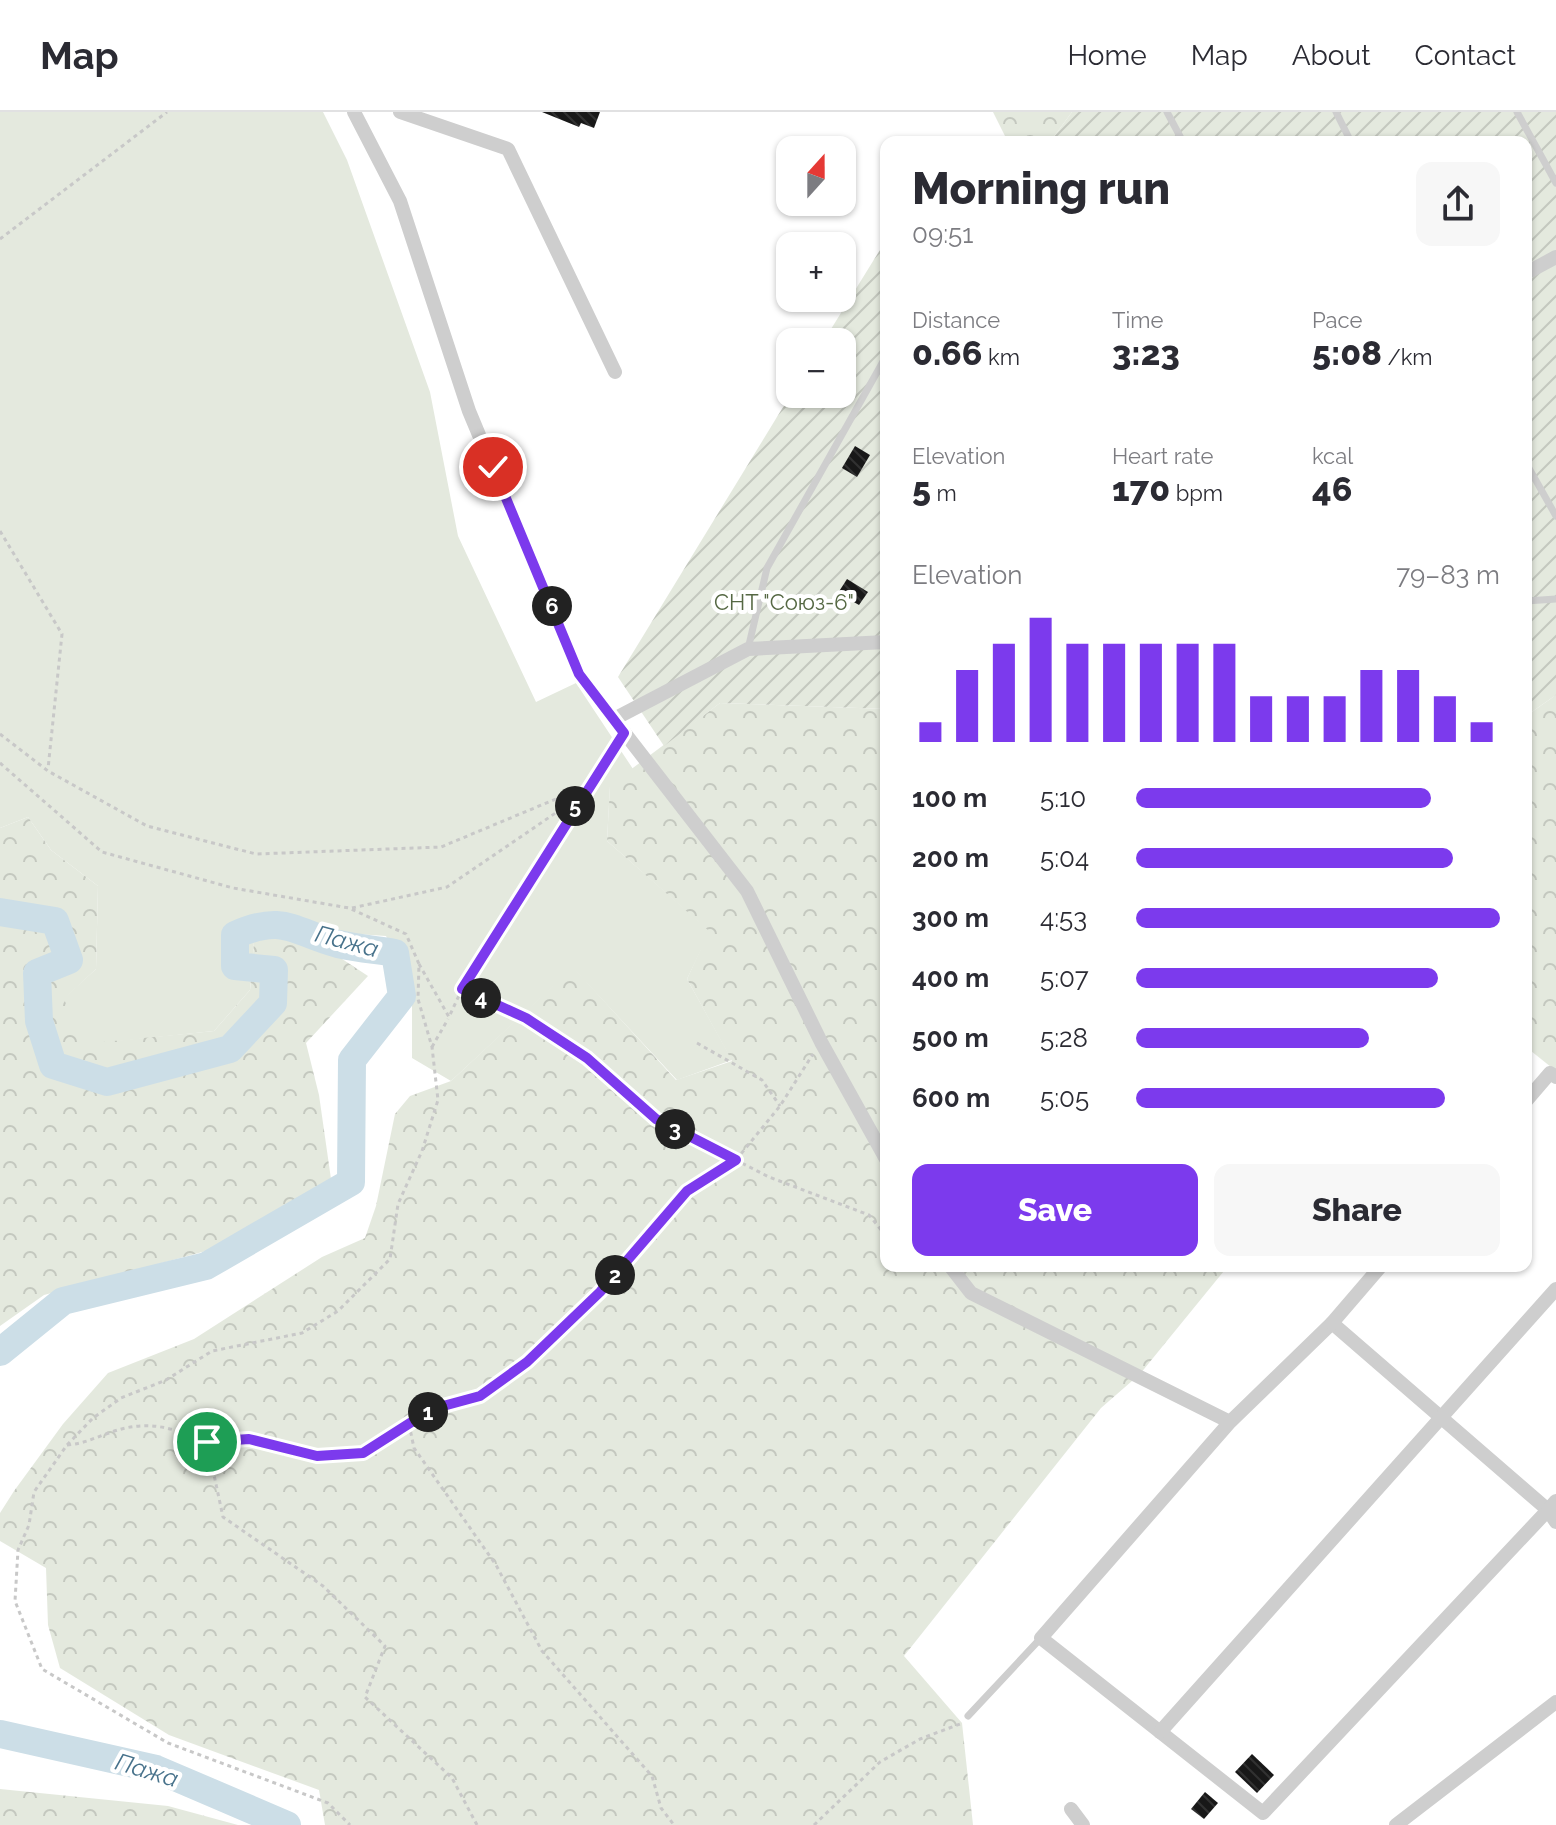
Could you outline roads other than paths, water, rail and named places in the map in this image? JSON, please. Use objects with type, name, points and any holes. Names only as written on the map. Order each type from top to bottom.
[{"type":"street","points":[[354,112],[400,201],[469,411],[579,674],[747,891],[821,1042],[880,1148]]},
{"type":"street","points":[[400,112],[508,149],[615,372]]},
{"type":"street","points":[[1532,270],[1556,257]]},
{"type":"street","points":[[614,719],[748,649],[880,642]]},
{"type":"street","points":[[1532,1094],[1550,1073],[1556,1077]]},
{"type":"street","points":[[955,1272],[971,1293],[1230,1422]]},
{"type":"street","points":[[1274,1825],[1263,1813],[1041,1638],[1230,1422],[1332,1323],[1376,1272]]},
{"type":"street","points":[[1160,1732],[1556,1289]]},
{"type":"street","points":[[1263,1813],[1553,1511],[1332,1323]]},
{"type":"street","points":[[1396,1825],[1556,1702]]},
{"type":"street","points":[[1071,1809],[1083,1825]]},
{"type":"lane","points":[[1167,112],[1180,136]]},
{"type":"lane","points":[[1336,112],[1348,136]]},
{"type":"lane","points":[[1517,112],[1530,136]]},
{"type":"lane","points":[[1532,139],[1556,183]]},
{"type":"lane","points":[[748,649],[767,568],[880,367]]},
{"type":"lane","points":[[1532,474],[1556,516]]},
{"type":"lane","points":[[1532,601],[1556,599]]},
{"type":"lane","points":[[965,1720],[1041,1638]]},
{"type":"waterway","name":"Пажа","points":[[0,912],[55,921],[69,960],[37,973],[39,1021],[53,1065],[107,1082],[230,1049],[273,1003],[274,970],[235,966],[235,935],[252,929],[278,925],[338,944],[395,953],[402,996],[352,1060],[351,1182],[206,1266],[63,1301],[0,1352]]},
{"type":"waterway","name":"Пажа","points":[[0,1734],[156,1769],[287,1825]]},
{"type":"park label","name":"СНТ \"Союз-6\"","points":[[784,602]]}]
